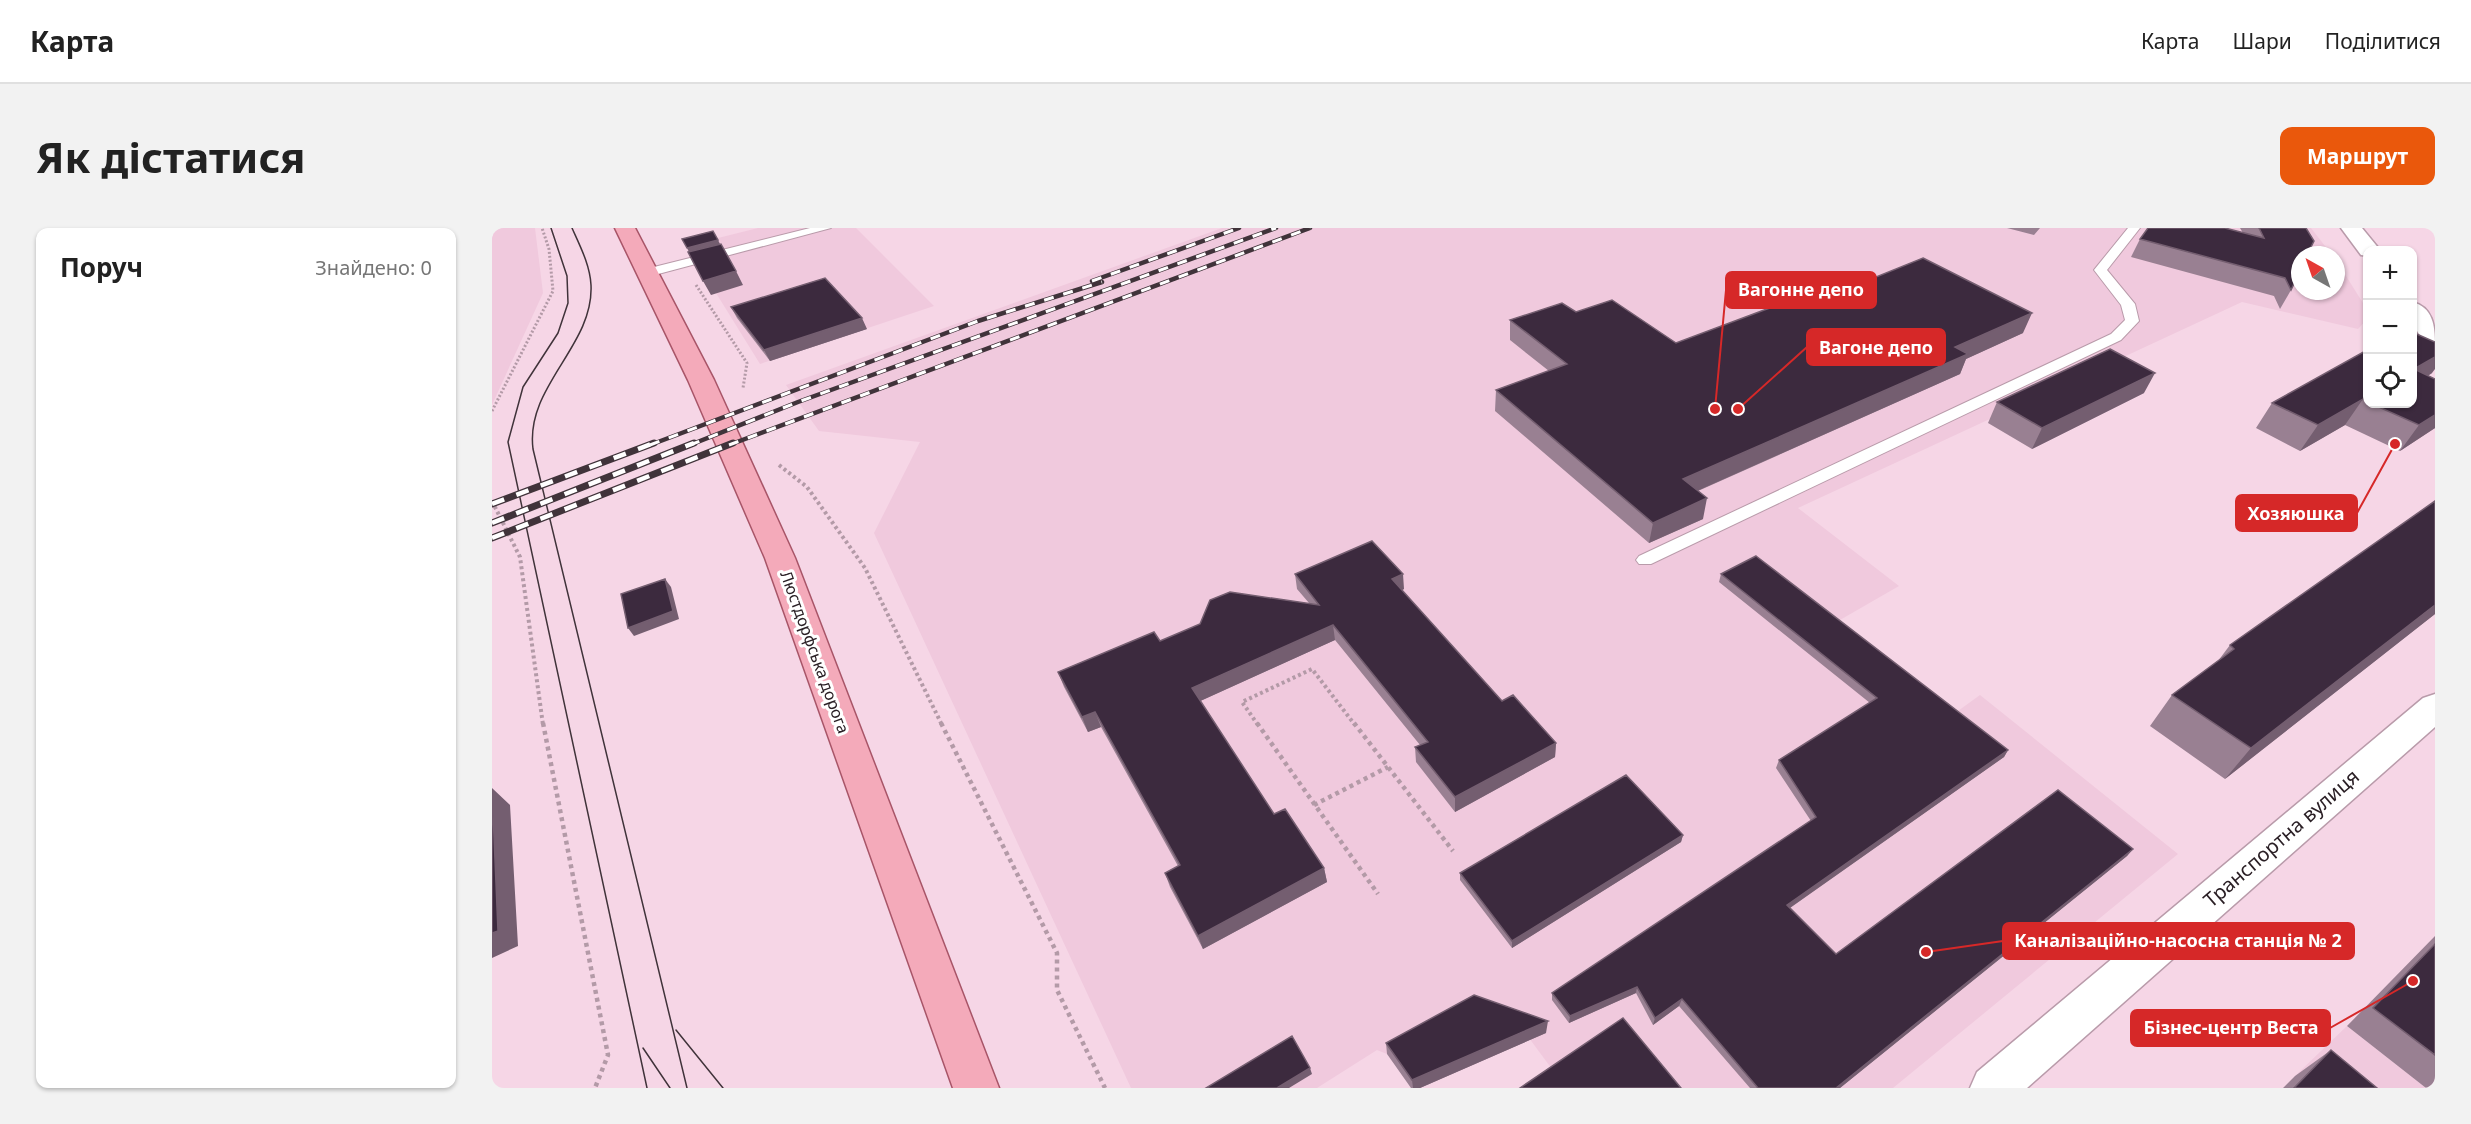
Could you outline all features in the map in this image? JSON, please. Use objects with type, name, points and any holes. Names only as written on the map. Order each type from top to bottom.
[{"type":"main road","name":"Люстдорфська дорога","points":[[625,228],[700,380],[780,558],[976,1088]]},
{"type":"street","points":[[2351,228],[2366,246]]},
{"type":"street","points":[[2417,315],[2435,337]]},
{"type":"street","name":"Транспортна вулиця","points":[[1993,1088],[2435,707]]},
{"type":"lane","points":[[647,273],[825,228]]},
{"type":"lane","points":[[1645,560],[2116,337],[2132,321],[2128,304],[2100,270],[2134,228]]},
{"type":"path","points":[[492,411],[554,291],[549,249],[542,228]]},
{"type":"path","points":[[682,264],[747,363],[742,391]]},
{"type":"path","points":[[777,463],[807,487],[866,568],[893,629],[1057,953],[1059,968],[1055,981],[1057,990],[1106,1088]]},
{"type":"path","points":[[492,501],[520,556],[537,695],[608,1055],[595,1088]]},
{"type":"path","points":[[1378,894],[1242,702],[1312,669],[1453,851]]},
{"type":"path","points":[[1314,806],[1388,767]]},
{"type":"shaded area","points":[[492,228],[535,228],[543,293],[492,405]]},
{"type":"shaded area","points":[[758,228],[856,228],[934,306],[760,364],[716,293],[711,295],[686,246]]},
{"type":"shaded area","points":[[1222,228],[2311,228],[2325,246],[2291,246],[2291,300],[2345,300],[2345,274],[2363,303],[2363,323],[2358,329],[2242,302],[1798,508],[1899,586],[1833,624],[1951,716],[1980,695],[2178,854],[1893,1088],[1566,1088],[1518,1023],[1474,1007],[1387,1054],[1377,1050],[1317,1088],[1131,1088],[874,533],[920,442],[819,431],[786,385]]},
{"type":"shaded area","points":[[2347,1026],[2426,1088],[2309,1088],[2295,1076]]},
{"type":"building","points":[[2148,228],[2225,228],[2264,238],[2259,228],[2306,228],[2314,241],[2312,246],[2291,246],[2291,290],[2285,278],[2140,239]]},
{"type":"building","points":[[713,231],[718,240],[687,248],[682,239]]},
{"type":"building","points":[[721,244],[736,271],[703,281],[688,252]]},
{"type":"building","points":[[1923,258],[2032,313],[1955,347],[1968,354],[1683,479],[1707,498],[1653,523],[1496,390],[1567,364],[1510,320],[1562,303],[1576,312],[1612,300],[1676,343],[1839,282],[1849,288]]},
{"type":"building","points":[[825,278],[862,318],[764,350],[731,307]]},
{"type":"building","points":[[2417,334],[2435,342],[2435,357],[2417,367]]},
{"type":"building","points":[[2110,349],[2155,373],[2042,428],[1997,402]]},
{"type":"building","points":[[2363,352],[2363,399],[2318,425],[2272,403]]},
{"type":"building","points":[[2417,370],[2435,379],[2435,415],[2419,425],[2381,408],[2417,408]]},
{"type":"building","points":[[2435,501],[2435,605],[2251,748],[2172,695],[2234,649],[2230,645]]},
{"type":"building","points":[[1372,541],[1403,574],[1392,579],[1502,701],[1513,695],[1556,743],[1455,797],[1415,747],[1428,742],[1333,625],[1192,688],[1274,814],[1285,809],[1324,868],[1198,936],[1165,873],[1180,865],[1095,712],[1082,717],[1058,672],[1154,632],[1160,641],[1200,624],[1210,600],[1230,592],[1319,605],[1295,574]]},
{"type":"building","points":[[1756,556],[2008,750],[1787,905],[1836,954],[2058,790],[2133,849],[1836,1088],[1758,1088],[1682,999],[1655,1018],[1637,987],[1570,1016],[1552,993],[1816,817],[1779,760],[1877,698],[1721,574]]},
{"type":"building","points":[[665,579],[673,611],[628,628],[621,594]]},
{"type":"building","points":[[1626,775],[1683,835],[1512,941],[1460,873]]},
{"type":"building","points":[[492,789],[498,931],[492,933]]},
{"type":"building","points":[[2435,944],[2435,1055],[2373,1008]]},
{"type":"building","points":[[1474,995],[1548,1021],[1412,1080],[1386,1043]]},
{"type":"building","points":[[1623,1018],[1681,1088],[1520,1088]]},
{"type":"building","points":[[1292,1036],[1310,1068],[1277,1088],[1206,1088]]},
{"type":"building","points":[[2331,1050],[2377,1088],[2294,1088]]},
{"type":"tram line","points":[[551,228],[567,276],[568,303],[558,333],[523,387],[508,442],[647,1088]]},
{"type":"tram line","points":[[572,228],[589,270],[591,285],[589,307],[582,328],[539,405],[533,426],[533,449],[687,1088]]},
{"type":"tram line","points":[[676,1030],[723,1088]]},
{"type":"tram line","points":[[643,1048],[670,1088]]},
{"type":"railway","points":[[1092,281],[1239,228]]},
{"type":"railway","points":[[690,445],[798,402],[1276,228]]},
{"type":"railway","points":[[729,445],[1310,228]]},
{"type":"railway","points":[[650,445],[978,321],[1102,282]]},
{"type":"railway","points":[[492,504],[654,443]]},
{"type":"railway","points":[[492,523],[694,443]]},
{"type":"railway","points":[[492,538],[733,443]]},
{"type":"place","name":"Вагонне депо","points":[[1715,409]]},
{"type":"place","name":"Вагоне депо","points":[[1738,409]]},
{"type":"place","name":"Хозяюшка","points":[[2395,444]]},
{"type":"place","name":"Каналізаційно-насосна станція № 2","points":[[1926,952]]},
{"type":"place","name":"Бізнес-центр Веста","points":[[2413,981]]}]
